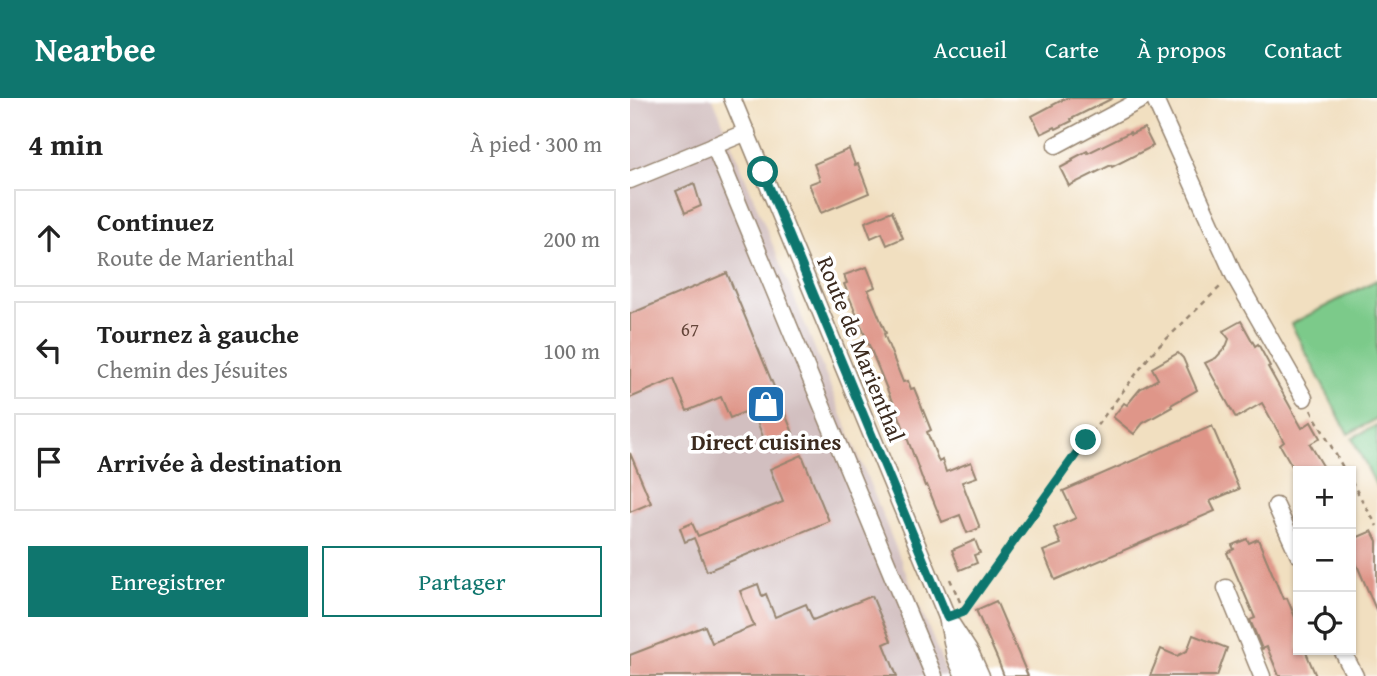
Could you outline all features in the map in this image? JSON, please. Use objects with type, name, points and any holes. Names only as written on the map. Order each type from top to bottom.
[{"type":"street","name":"Route de Marienthal","points":[[733,98],[947,617],[971,654],[981,676]]},
{"type":"street","points":[[1056,145],[1144,98]]},
{"type":"street","points":[[1154,98],[1234,275],[1304,398]]},
{"type":"street","points":[[630,180],[747,132]]},
{"type":"street","points":[[714,145],[934,676]]},
{"type":"street","points":[[1276,506],[1293,543]]},
{"type":"street","points":[[1226,588],[1262,676]]},
{"type":"street","name":"Route de Marienthal","points":[[947,617],[955,656],[964,676]]},
{"type":"street","points":[[1344,655],[1355,676]]},
{"type":"path","points":[[947,617],[964,611],[1086,440],[1152,353],[1214,291],[1234,275]]},
{"type":"path","points":[[1304,398],[1342,466]]},
{"type":"path","points":[[1356,490],[1377,526]]},
{"type":"shaded area","points":[[630,98],[713,98],[948,676],[630,676]]},
{"type":"green space","points":[[1377,280],[1377,419],[1348,434],[1291,324]]},
{"type":"green space","points":[[1377,425],[1377,487],[1352,438]]},
{"type":"building","points":[[1066,98],[1113,98],[1056,129],[1055,127],[1041,134],[1032,116]]},
{"type":"building","points":[[1144,128],[1153,146],[1069,186],[1060,168],[1087,151],[1088,153]]},
{"type":"building","points":[[849,149],[869,193],[821,213],[809,184],[820,180],[814,164]]},
{"type":"building","points":[[694,183],[701,206],[685,213],[676,191]]},
{"type":"building","points":[[892,211],[903,238],[887,245],[882,233],[871,238],[865,222]]},
{"type":"building","points":[[867,267],[875,287],[868,290],[886,333],[884,334],[903,382],[908,381],[911,389],[914,388],[931,430],[927,432],[939,462],[942,460],[946,472],[971,462],[977,477],[962,482],[980,528],[967,533],[960,515],[942,522],[927,485],[925,486],[896,408],[844,284],[847,283],[844,275]]},
{"type":"building","points":[[727,273],[793,433],[766,444],[752,409],[730,418],[721,397],[687,411],[674,379],[630,398],[630,314]]},
{"type":"building","points":[[1241,321],[1255,346],[1258,344],[1302,428],[1311,422],[1320,438],[1310,444],[1323,466],[1293,468],[1280,445],[1284,442],[1262,403],[1236,418],[1205,363],[1216,358],[1226,347],[1229,339],[1223,331]]},
{"type":"building","points":[[1178,353],[1183,358],[1197,390],[1143,423],[1134,434],[1113,417],[1140,389],[1158,379],[1152,368]]},
{"type":"building","points":[[1212,426],[1239,489],[1210,501],[1215,511],[1055,580],[1043,551],[1061,544],[1054,528],[1076,518],[1063,491]]},
{"type":"building","points":[[630,453],[651,503],[630,512]]},
{"type":"building","points":[[802,455],[829,521],[707,571],[694,538],[685,542],[680,528],[692,523],[698,536],[783,502],[770,469]]},
{"type":"building","points":[[1372,531],[1377,541],[1377,612],[1356,563],[1356,538]]},
{"type":"building","points":[[1247,539],[1249,543],[1258,539],[1283,599],[1287,598],[1293,612],[1293,655],[1307,655],[1316,676],[1279,676],[1267,647],[1262,649],[1250,620],[1255,618],[1227,553],[1234,549],[1232,545]]},
{"type":"building","points":[[975,540],[980,553],[974,555],[977,563],[960,570],[952,550]]},
{"type":"building","points":[[758,584],[762,596],[766,594],[775,617],[806,604],[813,620],[872,596],[891,641],[884,644],[897,676],[630,676],[630,655],[705,626],[712,643],[754,626],[740,591]]},
{"type":"building","points":[[996,601],[1028,676],[1004,676],[976,610]]},
{"type":"building","points":[[1193,635],[1227,648],[1217,676],[1150,676],[1161,649],[1177,656],[1187,651]]},
{"type":"place","name":"Direct cuisines","points":[[766,404]]},
{"type":"route","points":[[763,172],[947,617],[964,611],[1086,440]]}]
